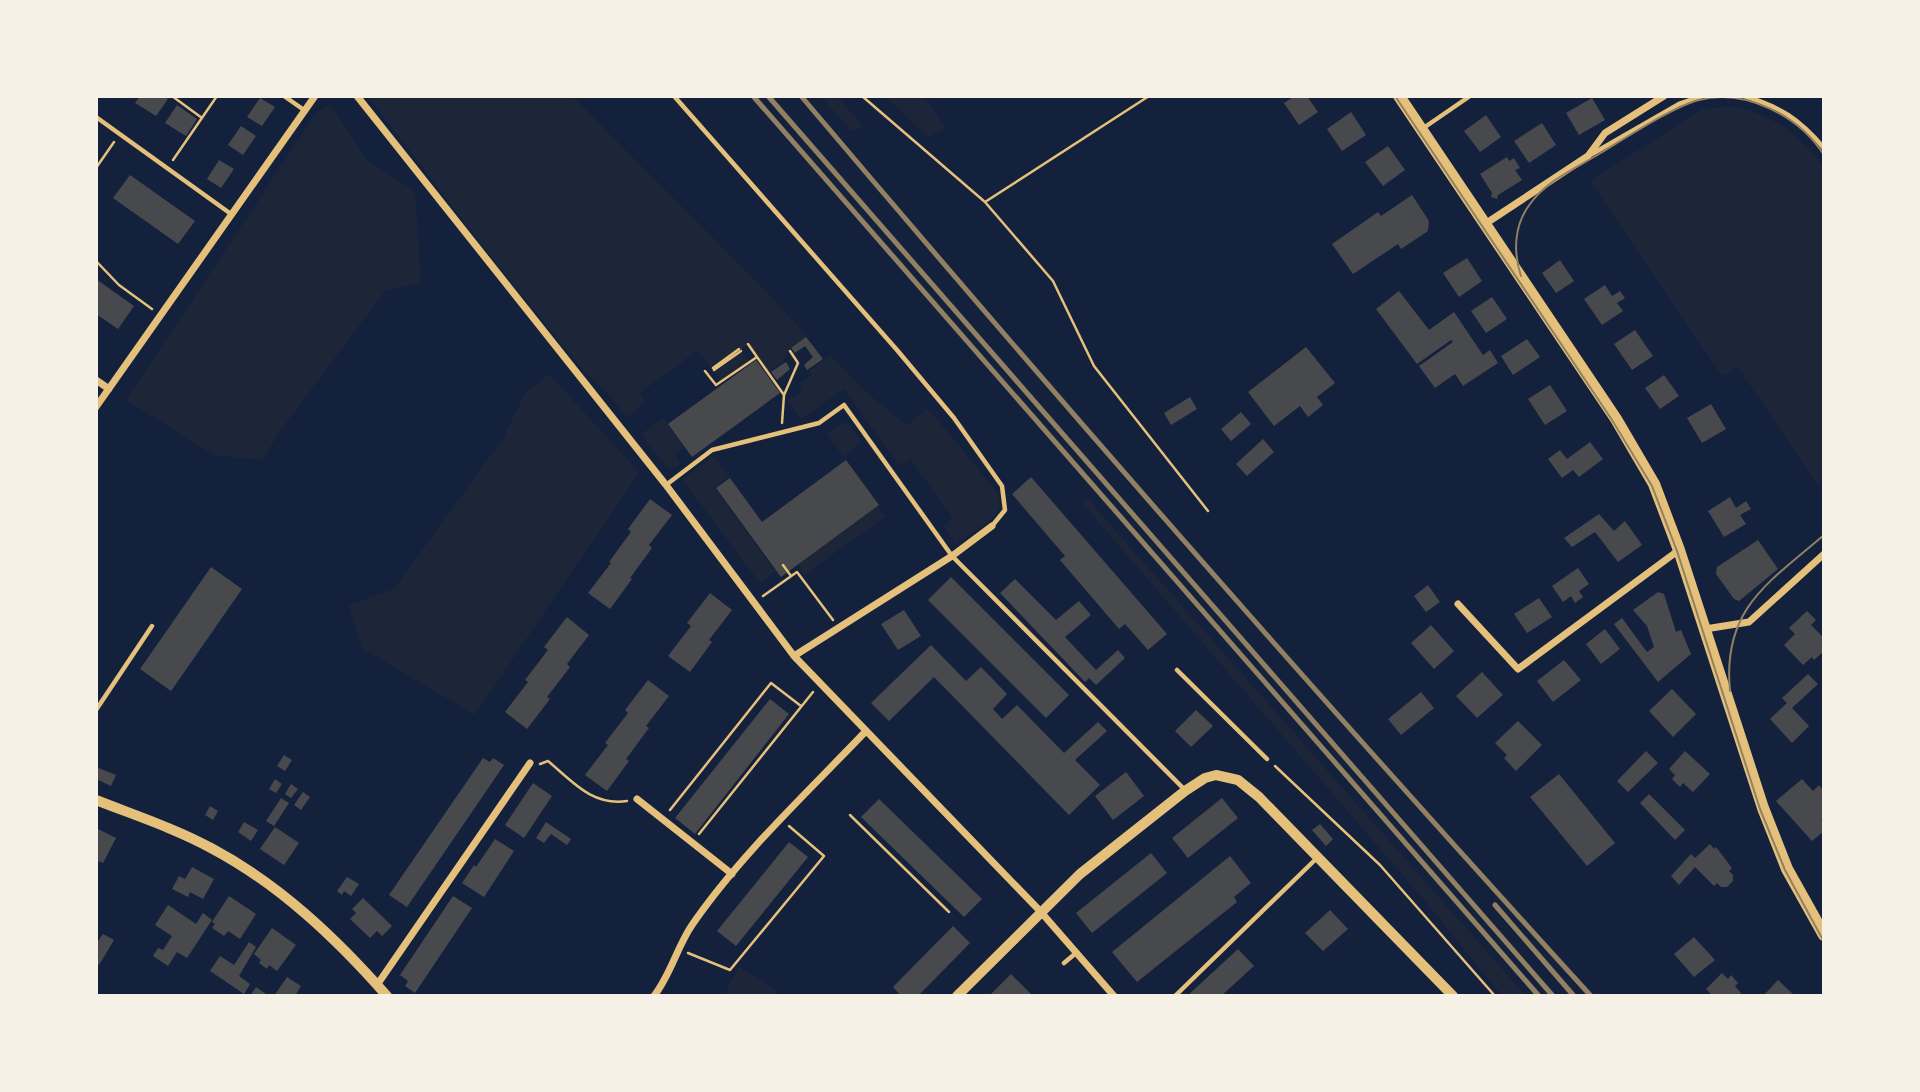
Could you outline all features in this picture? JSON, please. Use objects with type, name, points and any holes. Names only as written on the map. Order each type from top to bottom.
[{"type":"main road","points":[[1399,96],[1636,450],[1654,484],[1679,550],[1763,808],[1787,869],[1819,914],[1824,935]]},
{"type":"street","points":[[96,407],[315,96]]},
{"type":"street","points":[[357,96],[666,485],[794,656],[1040,911],[1114,996]]},
{"type":"street","points":[[1485,225],[1588,156],[1605,133],[1664,96]]},
{"type":"street","points":[[96,380],[109,389]]},
{"type":"street","points":[[794,656],[952,556],[992,526]]},
{"type":"street","points":[[1458,604],[1518,669],[1679,550]]},
{"type":"street","points":[[1705,629],[1749,622],[1824,554]]},
{"type":"street","points":[[654,996],[666,981],[691,926],[732,874],[865,732]]},
{"type":"street","points":[[377,985],[530,763]]},
{"type":"street","points":[[957,996],[1080,874],[1185,791],[1205,778],[1216,775],[1228,776],[1245,785],[1453,996]]},
{"type":"street","points":[[637,799],[732,874]]},
{"type":"street","points":[[96,800],[200,843],[238,864],[316,922],[349,953],[387,996]]},
{"type":"lane","points":[[284,96],[304,110]]},
{"type":"lane","points":[[674,96],[954,418],[1002,486],[1005,510],[992,526]]},
{"type":"lane","points":[[1421,130],[1470,96]]},
{"type":"lane","points":[[1588,156],[1679,104],[1702,96]]},
{"type":"lane","points":[[1744,96],[1780,108],[1803,124],[1824,148]]},
{"type":"lane","points":[[96,117],[231,214]]},
{"type":"lane","points":[[666,485],[712,450],[819,423],[844,405],[952,556],[1185,791]]},
{"type":"lane","points":[[96,710],[152,626]]},
{"type":"lane","points":[[1178,670],[1267,759]]},
{"type":"lane","points":[[1175,996],[1318,857]]},
{"type":"lane","points":[[1064,963],[1077,952]]},
{"type":"path","points":[[172,96],[202,118]]},
{"type":"path","points":[[168,168],[217,96]]},
{"type":"path","points":[[862,96],[985,202],[1053,281],[1094,366],[1208,511]]},
{"type":"path","points":[[985,202],[1149,96]]},
{"type":"path","points":[[96,168],[120,134]]},
{"type":"path","points":[[96,261],[118,285],[161,315]]},
{"type":"path","points":[[748,344],[784,395]]},
{"type":"path","points":[[713,369],[740,350]]},
{"type":"path","points":[[781,432],[784,395],[797,363],[790,351]]},
{"type":"path","points":[[705,371],[716,385],[757,357]]},
{"type":"path","points":[[783,565],[791,576]]},
{"type":"path","points":[[754,603],[797,572],[839,628]]},
{"type":"path","points":[[813,592],[818,589]]},
{"type":"path","points":[[663,819],[771,683],[801,706]]},
{"type":"path","points":[[692,843],[820,684]]},
{"type":"path","points":[[1267,759],[1380,865],[1495,996]]},
{"type":"path","points":[[548,761],[598,799],[616,803],[637,799]]},
{"type":"path","points":[[850,816],[949,912]]},
{"type":"path","points":[[679,949],[730,970],[824,856],[782,820]]},
{"type":"shaded area","points":[[368,96],[572,96],[807,336],[790,348],[782,363],[769,372],[747,345],[741,350],[749,361],[722,383],[698,350],[640,393],[646,403],[626,417],[607,392],[582,369],[497,265]]},
{"type":"shaded area","points":[[821,96],[837,96],[863,126],[851,131]]},
{"type":"shaded area","points":[[885,96],[924,96],[946,128],[928,137]]},
{"type":"shaded area","points":[[330,105],[367,161],[415,191],[421,283],[385,291],[283,427],[262,460],[214,455],[126,400],[316,113]]},
{"type":"shaded area","points":[[1734,106],[1763,116],[1785,128],[1804,144],[1824,167],[1824,479],[1817,484],[1737,366],[1722,376],[1590,181],[1703,109]]},
{"type":"shaded area","points":[[830,355],[867,393],[907,425],[928,408],[999,495],[1000,508],[991,520],[956,544],[943,526],[953,518],[910,459],[900,466],[844,389],[801,419],[787,401],[803,390],[799,384],[812,375],[809,371]]},
{"type":"shaded area","points":[[549,374],[639,472],[475,715],[362,648],[349,605],[394,589],[504,437],[525,393]]},
{"type":"shaded area","points":[[663,418],[684,448],[674,454],[680,464],[674,468],[667,468],[641,434]]},
{"type":"shaded area","points":[[844,422],[850,425],[862,443],[843,457],[827,433]]},
{"type":"shaded area","points":[[714,456],[729,476],[714,488],[775,571],[760,583],[682,479]]},
{"type":"shaded area","points":[[1087,498],[1526,996],[1502,996],[1425,901],[1083,504]]},
{"type":"shaded area","points":[[878,506],[886,516],[804,575],[798,565]]},
{"type":"shaded area","points":[[739,967],[777,991],[774,996],[726,996]]},
{"type":"building","points":[[140,96],[164,96],[168,99],[156,116],[135,103]]},
{"type":"building","points":[[1295,96],[1307,96],[1318,112],[1299,125],[1284,103]]},
{"type":"building","points":[[260,98],[275,107],[262,126],[247,117]]},
{"type":"building","points":[[1592,98],[1605,120],[1579,135],[1566,113]]},
{"type":"building","points":[[177,105],[197,119],[186,136],[165,123]]},
{"type":"building","points":[[1351,112],[1366,135],[1342,151],[1327,129]]},
{"type":"building","points":[[1486,115],[1501,137],[1480,152],[1464,131]]},
{"type":"building","points":[[1542,123],[1556,145],[1529,163],[1514,141]]},
{"type":"building","points":[[241,126],[256,136],[243,155],[228,145]]},
{"type":"building","points":[[1388,146],[1405,170],[1383,186],[1365,162]]},
{"type":"building","points":[[1507,157],[1509,161],[1514,158],[1520,168],[1515,170],[1522,180],[1498,195],[1497,199],[1491,197],[1492,193],[1480,174]]},
{"type":"building","points":[[219,160],[234,169],[221,188],[207,179]]},
{"type":"building","points":[[130,175],[195,221],[178,244],[113,198]]},
{"type":"building","points":[[1412,195],[1429,221],[1428,231],[1401,249],[1398,244],[1353,274],[1332,244],[1378,212],[1381,216]]},
{"type":"building","points":[[1467,258],[1482,281],[1459,297],[1443,273]]},
{"type":"building","points":[[1560,260],[1574,281],[1556,293],[1542,273]]},
{"type":"building","points":[[96,279],[134,306],[118,329],[96,314]]},
{"type":"building","points":[[1605,285],[1612,296],[1620,291],[1625,298],[1617,303],[1623,311],[1602,325],[1584,299]]},
{"type":"building","points":[[1399,291],[1429,330],[1454,312],[1483,355],[1490,350],[1498,363],[1463,386],[1455,374],[1435,388],[1419,366],[1453,342],[1451,340],[1417,364],[1376,309]]},
{"type":"building","points":[[1492,297],[1507,319],[1486,333],[1471,311]]},
{"type":"building","points":[[1635,330],[1653,356],[1632,370],[1614,344]]},
{"type":"building","points":[[806,337],[823,359],[807,370],[804,365],[813,357],[805,346],[795,353],[791,348]]},
{"type":"building","points":[[1527,339],[1540,357],[1513,375],[1501,356]]},
{"type":"building","points":[[1306,347],[1335,383],[1317,397],[1323,405],[1308,417],[1300,406],[1274,426],[1248,392]]},
{"type":"building","points":[[756,360],[780,393],[692,457],[668,424]]},
{"type":"building","points":[[786,362],[790,369],[777,380],[771,372]]},
{"type":"building","points":[[1664,375],[1679,396],[1660,409],[1645,388]]},
{"type":"building","points":[[1550,385],[1567,411],[1545,425],[1528,399]]},
{"type":"building","points":[[1190,397],[1197,409],[1171,425],[1164,413]]},
{"type":"building","points":[[1711,404],[1726,429],[1702,443],[1687,418]]},
{"type":"building","points":[[1241,412],[1251,424],[1231,441],[1221,429]]},
{"type":"building","points":[[1263,439],[1274,452],[1247,476],[1236,464]]},
{"type":"building","points":[[1590,442],[1603,459],[1579,477],[1573,470],[1562,478],[1548,459],[1560,450],[1567,459]]},
{"type":"building","points":[[846,460],[879,505],[781,577],[716,488],[730,478],[762,522]]},
{"type":"building","points":[[1031,477],[1167,634],[1148,650],[1125,624],[1119,629],[1060,560],[1065,556],[1012,494]]},
{"type":"building","points":[[1730,497],[1736,508],[1746,501],[1751,509],[1740,515],[1746,524],[1724,537],[1708,511]]},
{"type":"building","points":[[650,499],[672,515],[649,545],[652,548],[610,609],[588,593],[611,563],[609,562],[631,532],[628,529]]},
{"type":"building","points":[[1599,514],[1614,531],[1625,521],[1642,545],[1618,562],[1595,532],[1572,547],[1564,538]]},
{"type":"building","points":[[1758,540],[1778,569],[1739,601],[1734,599],[1716,574],[1717,567]]},
{"type":"building","points":[[211,567],[242,589],[171,691],[140,669]]},
{"type":"building","points":[[1578,568],[1589,584],[1579,591],[1583,597],[1575,603],[1571,596],[1563,602],[1552,586]]},
{"type":"building","points":[[951,577],[1069,695],[1046,718],[928,600]]},
{"type":"building","points":[[1015,579],[1056,620],[1079,601],[1091,615],[1065,637],[1096,670],[1118,650],[1125,658],[1096,685],[1089,678],[1085,682],[1000,593]]},
{"type":"building","points":[[1428,585],[1440,602],[1426,612],[1414,596]]},
{"type":"building","points":[[1658,592],[1664,594],[1676,632],[1681,630],[1691,654],[1658,682],[1614,624],[1622,618],[1647,652],[1654,647],[1647,626],[1633,610]]},
{"type":"building","points":[[710,593],[732,610],[709,640],[712,642],[690,672],[668,656],[691,626],[687,623]]},
{"type":"building","points":[[1539,598],[1552,617],[1527,633],[1514,614]]},
{"type":"building","points":[[904,610],[921,636],[898,650],[881,624]]},
{"type":"building","points":[[1807,611],[1816,620],[1811,625],[1824,638],[1824,651],[1803,665],[1784,645],[1795,634],[1789,628]]},
{"type":"building","points":[[567,617],[589,635],[567,664],[570,667],[547,697],[550,699],[527,729],[505,712],[548,650],[544,647]]},
{"type":"building","points":[[1431,625],[1454,651],[1434,669],[1411,643]]},
{"type":"building","points":[[1605,629],[1620,649],[1601,664],[1586,644]]},
{"type":"building","points":[[931,645],[966,681],[981,667],[1007,694],[993,709],[1002,719],[1017,705],[1064,753],[1098,722],[1107,731],[1075,760],[1100,785],[1069,815],[934,677],[889,721],[871,703]]},
{"type":"building","points":[[1564,660],[1581,680],[1553,702],[1537,681]]},
{"type":"building","points":[[1482,672],[1503,695],[1477,718],[1456,696]]},
{"type":"building","points":[[1808,674],[1818,684],[1792,708],[1809,726],[1792,743],[1770,719],[1787,703],[1782,698]]},
{"type":"building","points":[[648,680],[669,696],[646,726],[649,728],[607,791],[585,775],[628,713],[625,710]]},
{"type":"building","points":[[1672,689],[1696,714],[1673,737],[1649,711]]},
{"type":"building","points":[[1421,692],[1434,708],[1401,735],[1388,719]]},
{"type":"building","points":[[770,699],[789,714],[695,834],[675,818]]},
{"type":"building","points":[[1196,710],[1213,726],[1191,747],[1175,731]]},
{"type":"building","points":[[1518,721],[1542,745],[1516,771],[1504,758],[1507,755],[1495,743]]},
{"type":"building","points":[[1646,751],[1658,763],[1628,792],[1617,781]]},
{"type":"building","points":[[1685,751],[1710,774],[1693,792],[1683,783],[1680,787],[1672,779],[1675,775],[1669,769]]},
{"type":"building","points":[[284,755],[292,760],[285,771],[277,766]]},
{"type":"building","points":[[483,758],[490,762],[493,758],[504,765],[407,907],[389,895]]},
{"type":"building","points":[[96,767],[116,775],[111,786],[96,779]]},
{"type":"building","points":[[1126,772],[1144,796],[1113,820],[1095,796]]},
{"type":"building","points":[[1559,774],[1615,843],[1587,866],[1530,797]]},
{"type":"building","points":[[275,779],[282,784],[276,793],[269,789]]},
{"type":"building","points":[[1802,779],[1813,791],[1819,785],[1824,791],[1824,817],[1821,820],[1824,823],[1824,831],[1812,841],[1776,801]]},
{"type":"building","points":[[533,783],[552,796],[524,838],[505,825]]},
{"type":"building","points":[[291,784],[298,789],[291,798],[285,794]]},
{"type":"building","points":[[303,792],[310,797],[301,810],[294,805]]},
{"type":"building","points":[[1649,794],[1685,830],[1675,840],[1640,803]]},
{"type":"building","points":[[281,798],[289,803],[274,826],[266,821]]},
{"type":"building","points":[[1222,798],[1238,818],[1188,858],[1172,838]]},
{"type":"building","points":[[879,799],[982,899],[964,917],[861,817]]},
{"type":"building","points":[[210,806],[218,811],[213,820],[205,815]]},
{"type":"building","points":[[244,822],[258,830],[251,841],[238,832]]},
{"type":"building","points":[[546,822],[571,839],[567,845],[551,834],[544,843],[536,838]]},
{"type":"building","points":[[1320,824],[1333,839],[1326,846],[1312,830]]},
{"type":"building","points":[[275,827],[299,843],[284,865],[260,849]]},
{"type":"building","points":[[96,828],[116,838],[103,863],[98,861],[96,865]]},
{"type":"building","points":[[495,839],[514,851],[484,897],[462,883]]},
{"type":"building","points":[[789,842],[808,857],[736,946],[717,931]]},
{"type":"building","points":[[1710,844],[1714,849],[1716,847],[1732,868],[1729,871],[1733,875],[1733,881],[1727,887],[1721,887],[1717,883],[1714,886],[1695,867],[1679,885],[1671,876],[1691,854],[1695,858]]},
{"type":"building","points":[[1151,853],[1167,873],[1092,933],[1076,913]]},
{"type":"building","points":[[1230,856],[1251,883],[1234,897],[1237,902],[1137,982],[1112,952]]},
{"type":"building","points":[[192,867],[214,879],[203,899],[190,892],[188,897],[172,889],[179,876],[185,879]]},
{"type":"building","points":[[347,877],[359,884],[351,896],[344,891],[342,895],[337,891]]},
{"type":"building","points":[[229,896],[256,914],[240,939],[228,931],[224,936],[212,928],[215,924],[212,922]]},
{"type":"building","points":[[453,896],[472,908],[415,993],[405,986],[408,981],[400,975]]},
{"type":"building","points":[[363,898],[392,926],[382,936],[377,931],[370,938],[350,919],[356,913],[352,909]]},
{"type":"building","points":[[168,905],[196,924],[203,913],[212,920],[187,958],[177,952],[168,966],[153,956],[158,948],[163,950],[172,936],[155,925]]},
{"type":"building","points":[[1330,910],[1348,929],[1323,951],[1305,933]]},
{"type":"building","points":[[953,926],[970,943],[918,996],[901,996],[893,987]]},
{"type":"building","points":[[272,928],[296,945],[277,971],[269,965],[267,969],[259,963],[261,960],[254,954]]},
{"type":"building","points":[[103,934],[114,940],[99,965],[96,963],[96,944]]},
{"type":"building","points":[[1694,937],[1715,960],[1694,977],[1674,954]]},
{"type":"building","points":[[249,942],[256,947],[239,976],[250,984],[244,994],[210,971],[220,956],[234,965]]},
{"type":"building","points":[[1238,949],[1254,966],[1221,996],[1187,996]]},
{"type":"building","points":[[1722,973],[1728,979],[1731,975],[1738,983],[1735,986],[1741,993],[1739,996],[1713,996],[1706,989]]},
{"type":"building","points":[[1011,974],[1033,996],[989,996]]},
{"type":"building","points":[[287,977],[301,986],[295,996],[274,996]]},
{"type":"building","points":[[1778,980],[1795,996],[1763,996]]},
{"type":"building","points":[[256,987],[269,996],[250,996]]},
{"type":"tram line","points":[[1395,96],[1612,420],[1652,486],[1677,551],[1760,809],[1785,870],[1824,942]]},
{"type":"tram line","points":[[1521,276],[1516,248],[1518,230],[1525,212],[1544,188],[1675,109],[1717,97],[1752,102],[1786,117],[1800,128],[1824,155]]},
{"type":"tram line","points":[[1730,691],[1729,663],[1733,639],[1741,618],[1768,584],[1824,535]]},
{"type":"railway","points":[[753,96],[1539,996]]},
{"type":"railway","points":[[768,96],[1553,996]]},
{"type":"railway","points":[[801,96],[1192,550],[1591,996]]},
{"type":"railway","points":[[1495,905],[1574,996]]}]
